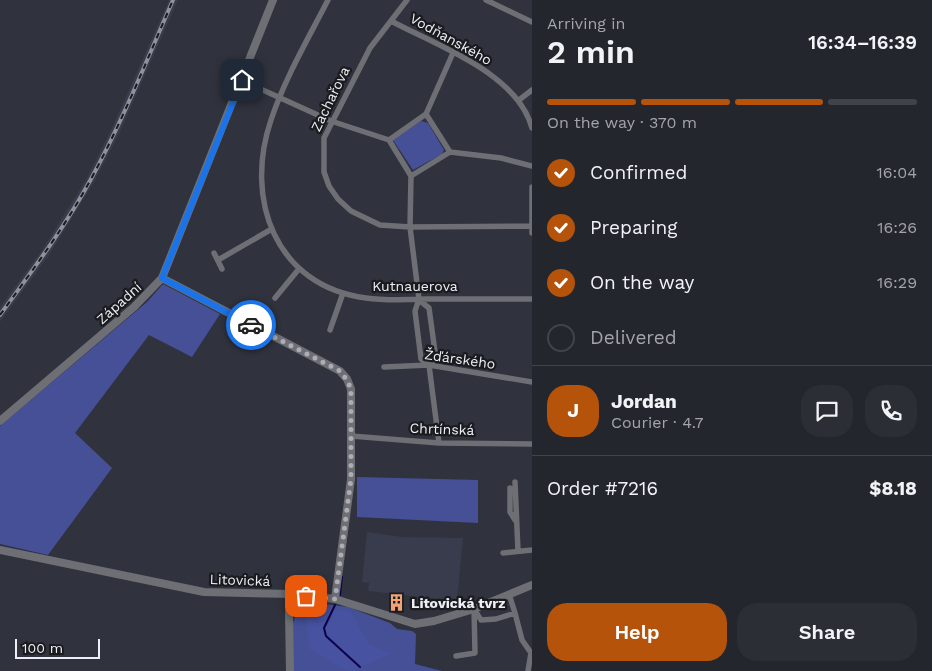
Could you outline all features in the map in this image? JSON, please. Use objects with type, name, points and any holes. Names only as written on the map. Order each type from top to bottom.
[{"type":"street","name":"Západní","points":[[0,421],[150,293],[162,278],[274,0]]},
{"type":"street","name":"Kutnauerova","points":[[328,0],[280,96],[270,121],[263,156],[263,190],[270,230],[298,270],[317,282],[343,293],[364,298],[419,300],[532,298]]},
{"type":"street","name":"Zachařova","points":[[407,0],[370,48],[331,121],[324,138],[322,157],[326,179],[338,199],[351,211],[380,225],[410,227],[531,226]]},
{"type":"street","points":[[486,0],[532,22]]},
{"type":"street","name":"Vodňanského","points":[[391,20],[476,65],[499,81],[519,100],[528,114],[532,128]]},
{"type":"street","points":[[389,140],[426,114],[453,53]]},
{"type":"street","points":[[242,80],[331,121],[389,140],[411,176],[410,227],[419,300],[415,311],[421,359],[429,365],[439,443]]},
{"type":"street","points":[[519,100],[532,90]]},
{"type":"street","points":[[426,114],[450,152]]},
{"type":"street","points":[[411,176],[450,152],[501,158],[532,166]]},
{"type":"street","points":[[532,187],[532,233]]},
{"type":"street","points":[[218,260],[270,230]]},
{"type":"street","points":[[214,253],[222,269]]},
{"type":"street","points":[[276,298],[298,270]]},
{"type":"street","points":[[162,278],[340,371],[347,380],[351,389],[351,487],[335,599]]},
{"type":"street","points":[[330,330],[343,293]]},
{"type":"street","points":[[419,300],[429,308],[436,358],[429,365]]},
{"type":"street","name":"Žďárského","points":[[384,367],[429,365],[532,382]]},
{"type":"street","name":"Chrtínská","points":[[351,436],[439,443],[532,444]]},
{"type":"street","points":[[515,482],[518,551]]},
{"type":"street","points":[[510,488],[510,512],[516,522]]},
{"type":"street","name":"Litovická","points":[[0,550],[204,592],[292,594],[335,599],[415,624],[434,621],[474,609],[532,585]]},
{"type":"street","points":[[503,553],[532,550]]},
{"type":"street","points":[[290,671],[289,613],[292,594]]},
{"type":"street","points":[[508,594],[522,640],[531,653],[528,671]]},
{"type":"street","points":[[474,609],[481,620],[496,619],[515,613]]},
{"type":"street","points":[[456,656],[475,653],[474,609]]},
{"type":"shaded area","points":[[169,0],[178,0],[119,134],[94,182],[49,255],[0,322],[0,307],[42,250],[87,178],[111,130]]},
{"type":"shaded area","points":[[421,121],[428,123],[444,150],[442,154],[413,170],[393,140]]},
{"type":"shaded area","points":[[163,284],[220,314],[192,357],[149,335],[75,433],[112,468],[48,555],[0,544],[0,426],[147,302]]},
{"type":"shaded area","points":[[357,477],[478,480],[478,523],[357,517]]},
{"type":"shaded area","points":[[367,532],[402,537],[463,538],[457,601],[368,591],[369,583],[362,582]]},
{"type":"shaded area","points":[[308,602],[348,607],[390,623],[397,629],[412,631],[416,634],[415,664],[442,671],[293,671],[293,623],[301,608]]},
{"type":"shaded area","points":[[312,605],[351,612],[369,644],[391,654],[353,671],[337,666],[322,655],[310,650],[305,615]]},
{"type":"waterway","points":[[340,595],[342,577]]},
{"type":"waterway","points":[[335,605],[324,628],[326,636],[360,667]]},
{"type":"railway","points":[[0,315],[59,232],[91,179],[124,113],[173,0]]},
{"type":"way so far","points":[[251,325],[340,371],[351,389],[351,479],[335,599],[306,596]]},
{"type":"place","name":"Litovická tvrz","points":[[397,603]]},
{"type":"route","points":[[242,80],[162,278],[251,325]]}]
